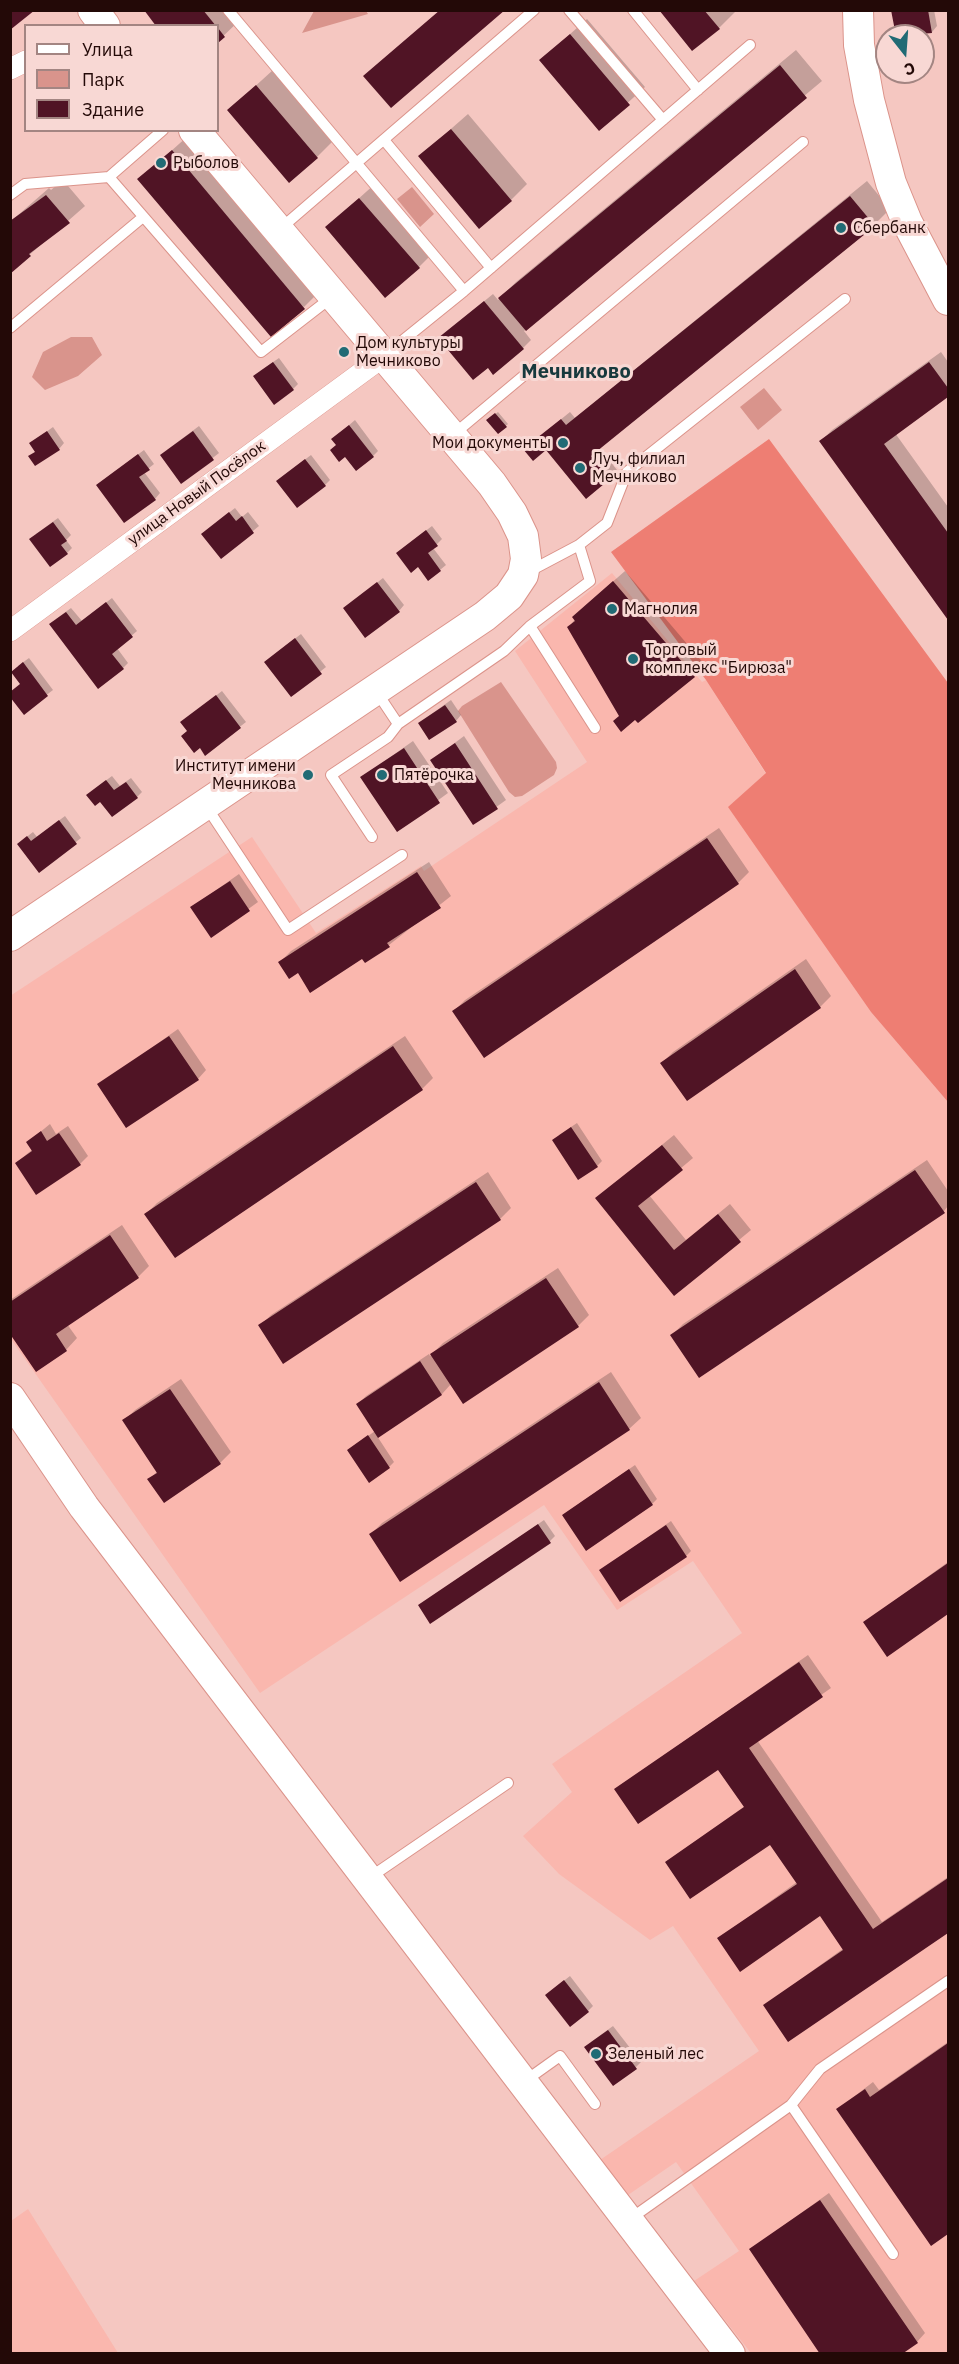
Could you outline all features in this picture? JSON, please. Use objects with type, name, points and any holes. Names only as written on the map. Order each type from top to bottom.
[{"type":"main road","points":[[858,10],[859,45],[863,67],[888,173],[907,222],[948,300]]},
{"type":"main road","points":[[10,936],[485,616],[509,596],[522,575],[526,559],[523,536],[512,513],[492,484],[196,132]]},
{"type":"main road","points":[[10,1398],[84,1507],[730,2354]]},
{"type":"street","name":"улица Новый Посёлок","points":[[10,631],[384,356]]},
{"type":"lane","points":[[228,10],[464,291]]},
{"type":"lane","points":[[278,231],[534,10]]},
{"type":"lane","points":[[569,10],[663,120]]},
{"type":"lane","points":[[633,10],[698,90]]},
{"type":"lane","points":[[384,356],[464,291],[750,45]]},
{"type":"lane","points":[[10,195],[25,184],[109,177],[161,132]]},
{"type":"lane","points":[[384,140],[490,268]]},
{"type":"lane","points":[[451,436],[803,142]]},
{"type":"lane","points":[[109,177],[261,352],[333,296]]},
{"type":"lane","points":[[10,328],[143,217]]},
{"type":"lane","points":[[522,575],[579,545],[607,523],[627,472],[845,299]]},
{"type":"lane","points":[[372,837],[331,775],[388,737],[398,724],[504,651],[530,626],[590,581],[579,545]]},
{"type":"lane","points":[[530,626],[595,728]]},
{"type":"lane","points":[[376,691],[398,724]]},
{"type":"lane","points":[[206,806],[288,930],[402,855]]},
{"type":"lane","points":[[366,1879],[508,1783]]},
{"type":"lane","points":[[628,2221],[791,2105],[819,2069],[948,1981]]},
{"type":"lane","points":[[522,2083],[560,2056],[595,2104]]},
{"type":"lane","points":[[791,2105],[892,2254]]},
{"type":"shaded area","points":[[769,439],[948,683],[948,1102],[871,1012],[728,807],[766,773],[706,680],[611,552]]},
{"type":"shaded area","points":[[612,573],[702,682],[706,680],[766,774],[729,807],[871,1012],[948,1102],[948,2353],[751,2353],[694,2281],[739,2251],[676,2162],[628,2195],[600,2160],[759,2051],[673,1926],[650,1940],[559,1874],[523,1836],[572,1792],[552,1764],[742,1633],[693,1561],[617,1610],[544,1505],[260,1693],[11,1339],[10,996],[252,837],[316,933],[421,866],[424,871],[587,762],[515,651]]},
{"type":"shaded area","points":[[28,2209],[118,2353],[11,2353],[11,2221]]},
{"type":"green space","points":[[314,11],[366,11],[368,14],[302,33]]},
{"type":"green space","points":[[412,187],[434,214],[420,227],[397,199]]},
{"type":"green space","points":[[71,337],[92,337],[102,355],[78,376],[45,390],[32,377],[43,352]]},
{"type":"green space","points":[[764,388],[782,410],[758,430],[740,407]]},
{"type":"green space","points":[[501,682],[556,762],[557,768],[554,775],[522,796],[515,797],[509,792],[458,711],[462,706]]},
{"type":"building","points":[[10,10],[35,10],[10,30]]},
{"type":"building","points":[[144,10],[203,10],[214,24],[154,24]]},
{"type":"building","points":[[440,10],[505,10],[391,108],[363,76]]},
{"type":"building","points":[[659,10],[704,10],[720,29],[692,51]]},
{"type":"building","points":[[891,10],[928,10],[930,24],[894,24]]},
{"type":"building","points":[[219,29],[225,37],[219,42]]},
{"type":"building","points":[[570,34],[630,105],[599,131],[539,60]]},
{"type":"building","points":[[780,65],[807,98],[526,331],[498,298]]},
{"type":"building","points":[[256,85],[318,158],[289,183],[227,110]]},
{"type":"building","points":[[451,129],[512,201],[479,229],[418,156]]},
{"type":"building","points":[[172,150],[305,309],[271,337],[137,179]]},
{"type":"building","points":[[46,195],[70,223],[29,254],[31,256],[10,274],[10,221]]},
{"type":"building","points":[[850,196],[875,226],[591,456],[610,479],[586,499],[546,450],[533,461],[523,449],[561,419],[566,425]]},
{"type":"building","points":[[359,198],[420,268],[385,298],[325,227]]},
{"type":"building","points":[[484,301],[524,349],[493,375],[488,368],[473,380],[438,338]]},
{"type":"building","points":[[273,362],[294,390],[274,405],[253,376]]},
{"type":"building","points":[[929,362],[948,388],[948,397],[884,444],[948,533],[948,620],[819,441]]},
{"type":"building","points":[[495,413],[507,427],[498,434],[486,420]]},
{"type":"building","points":[[349,425],[374,457],[356,471],[345,457],[339,462],[330,450],[336,445],[331,439]]},
{"type":"building","points":[[47,431],[60,450],[35,466],[28,456],[35,452],[29,443]]},
{"type":"building","points":[[193,431],[214,460],[181,484],[160,455]]},
{"type":"building","points":[[138,454],[150,470],[139,477],[156,500],[124,523],[96,485]]},
{"type":"building","points":[[305,459],[326,486],[297,508],[276,481]]},
{"type":"building","points":[[229,512],[236,521],[242,516],[254,533],[221,559],[201,534]]},
{"type":"building","points":[[53,522],[67,541],[61,545],[68,554],[50,567],[29,539]]},
{"type":"building","points":[[426,530],[438,546],[428,553],[441,571],[428,581],[418,567],[411,573],[396,553]]},
{"type":"building","name":"Торговый комплекс \"Бирюза\"","points":[[613,581],[695,677],[638,723],[635,720],[621,732],[613,721],[619,716],[567,627],[575,621],[572,617]]},
{"type":"building","points":[[377,582],[400,612],[365,638],[343,608]]},
{"type":"building","points":[[106,602],[133,637],[112,654],[124,669],[98,689],[49,624],[66,612],[76,625]]},
{"type":"building","points":[[295,638],[322,674],[291,697],[264,662]]},
{"type":"building","points":[[23,662],[48,696],[24,715],[10,697],[10,692],[20,684],[11,672]]},
{"type":"building","points":[[216,695],[241,728],[205,756],[200,748],[194,753],[181,736],[187,731],[180,722]]},
{"type":"building","points":[[445,705],[457,722],[429,740],[418,723]]},
{"type":"building","points":[[455,743],[498,809],[473,825],[430,760]]},
{"type":"building","points":[[404,748],[440,803],[397,832],[360,777]]},
{"type":"building","points":[[106,780],[114,790],[126,782],[138,798],[112,817],[100,802],[95,806],[86,795]]},
{"type":"building","points":[[59,820],[77,844],[39,873],[17,844],[27,836],[31,841]]},
{"type":"building","points":[[707,838],[739,884],[484,1058],[452,1011]]},
{"type":"building","points":[[417,872],[441,908],[387,943],[390,947],[365,963],[362,959],[310,993],[298,973],[289,979],[278,962]]},
{"type":"building","points":[[230,881],[250,911],[211,938],[190,907]]},
{"type":"building","points":[[795,969],[821,1008],[687,1101],[660,1063]]},
{"type":"building","points":[[169,1036],[199,1080],[126,1128],[97,1084]]},
{"type":"building","points":[[393,1046],[423,1090],[175,1258],[144,1214]]},
{"type":"building","points":[[571,1127],[598,1167],[578,1180],[552,1140]]},
{"type":"building","points":[[41,1131],[47,1141],[59,1133],[81,1165],[36,1195],[15,1163],[32,1151],[26,1142]]},
{"type":"building","points":[[662,1145],[683,1170],[638,1206],[674,1250],[718,1214],[741,1242],[674,1296],[595,1198]]},
{"type":"building","points":[[915,1170],[945,1213],[699,1378],[670,1335]]},
{"type":"building","points":[[476,1182],[501,1220],[283,1364],[258,1325]]},
{"type":"building","points":[[110,1235],[139,1278],[56,1334],[67,1351],[36,1372],[10,1334],[10,1302]]},
{"type":"building","points":[[546,1278],[579,1327],[463,1404],[430,1354]]},
{"type":"building","points":[[420,1361],[442,1395],[378,1438],[356,1404]]},
{"type":"building","points":[[599,1382],[630,1430],[400,1582],[369,1534]]},
{"type":"building","points":[[170,1389],[221,1464],[164,1503],[147,1479],[157,1473],[122,1420]]},
{"type":"building","points":[[368,1435],[390,1468],[369,1483],[347,1450]]},
{"type":"building","points":[[629,1469],[653,1505],[586,1551],[562,1515]]},
{"type":"building","points":[[538,1524],[551,1543],[430,1624],[418,1605]]},
{"type":"building","points":[[666,1525],[687,1557],[620,1602],[599,1570]]},
{"type":"building","points":[[948,1563],[948,1614],[887,1657],[863,1622]]},
{"type":"building","points":[[799,1662],[823,1697],[749,1748],[873,1929],[948,1878],[948,1933],[788,2042],[763,2005],[843,1950],[820,1916],[740,1972],[717,1938],[797,1884],[770,1845],[690,1899],[665,1862],[744,1807],[718,1770],[638,1824],[614,1789]]},
{"type":"building","points":[[564,1980],[589,2012],[570,2027],[545,1995]]},
{"type":"building","points":[[608,2030],[637,2069],[613,2086],[584,2047]]},
{"type":"building","points":[[948,2043],[948,2234],[931,2246],[836,2109],[865,2089],[870,2097]]},
{"type":"building","points":[[820,2200],[918,2343],[902,2354],[820,2354],[749,2249]]},
{"type":"place","name":"Рыболов","points":[[161,163]]},
{"type":"place","name":"Сбербанк","points":[[841,228]]},
{"type":"place","name":"Дом культуры Мечниково","points":[[344,352]]},
{"type":"place","name":"Мои документы","points":[[563,443]]},
{"type":"place","name":"Луч, филиал Мечниково","points":[[580,468]]},
{"type":"place","name":"Магнолия","points":[[612,609]]},
{"type":"place","name":"Торговый комплекс \"Бирюза\"","points":[[633,659]]},
{"type":"place","name":"Институт имени Мечникова","points":[[308,775]]},
{"type":"place","name":"Пятёрочка","points":[[382,775]]},
{"type":"place","name":"Зеленый лес","points":[[596,2054]]},
{"type":"district","name":"Мечниково","points":[[576,372]]}]
